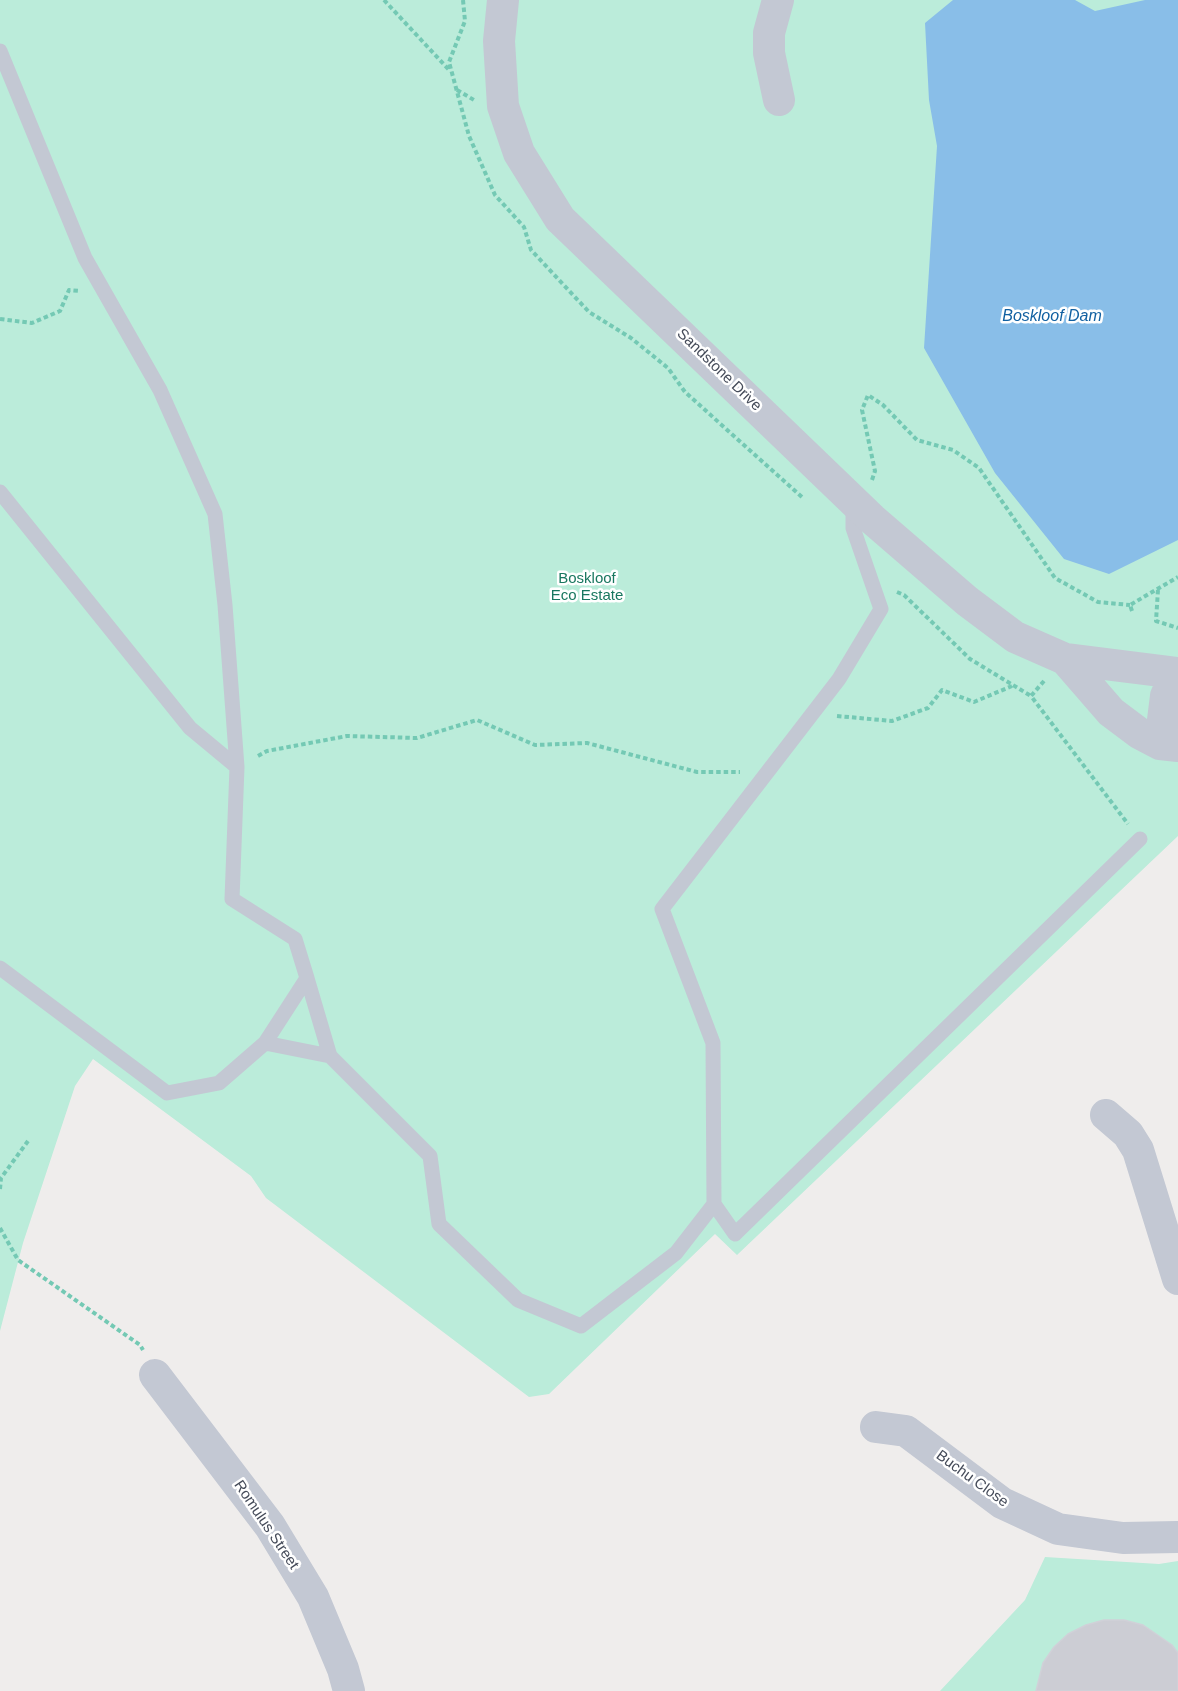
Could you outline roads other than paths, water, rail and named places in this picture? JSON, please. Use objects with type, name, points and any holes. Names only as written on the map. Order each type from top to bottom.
[{"type":"street","name":"Sandstone Drive","points":[[502,0],[499,41],[503,106],[519,153],[560,219],[852,500],[967,601],[1014,637],[1065,659]]},
{"type":"street","points":[[778,0],[769,33],[769,53],[779,100]]},
{"type":"street","points":[[1065,659],[1177,673],[1166,696],[1169,745],[1148,739],[1111,712],[1065,659]]},
{"type":"street","points":[[1106,1115],[1128,1134],[1138,1150],[1178,1279]]},
{"type":"street","name":"Romulus Street","points":[[155,1375],[270,1526],[313,1597],[343,1669],[349,1691]]},
{"type":"street","name":"Buchu Close","points":[[876,1427],[906,1431],[1002,1503],[1058,1529],[1123,1538],[1178,1537]]},
{"type":"lane","points":[[0,51],[85,258],[160,390],[214,514],[225,605],[237,767],[232,899],[295,939],[330,1056],[430,1156],[439,1224],[518,1300],[581,1326],[676,1253],[714,1204]]},
{"type":"lane","points":[[0,492],[190,728],[237,767]]},
{"type":"lane","points":[[852,500],[853,528],[881,609],[839,679],[662,909],[713,1042],[714,1204],[735,1234],[1140,839]]},
{"type":"lane","points":[[0,968],[167,1093],[219,1083],[265,1043],[307,978]]},
{"type":"lane","points":[[265,1043],[330,1056]]},
{"type":"water","name":"Boskloof Dam","points":[[953,0],[1075,0],[1095,11],[1145,0],[1178,0],[1178,540],[1109,574],[1064,559],[995,473],[924,348],[937,146],[929,100],[925,23]]},
{"type":"park label","name":"Boskloof Eco Estate","points":[[587,588]]}]
